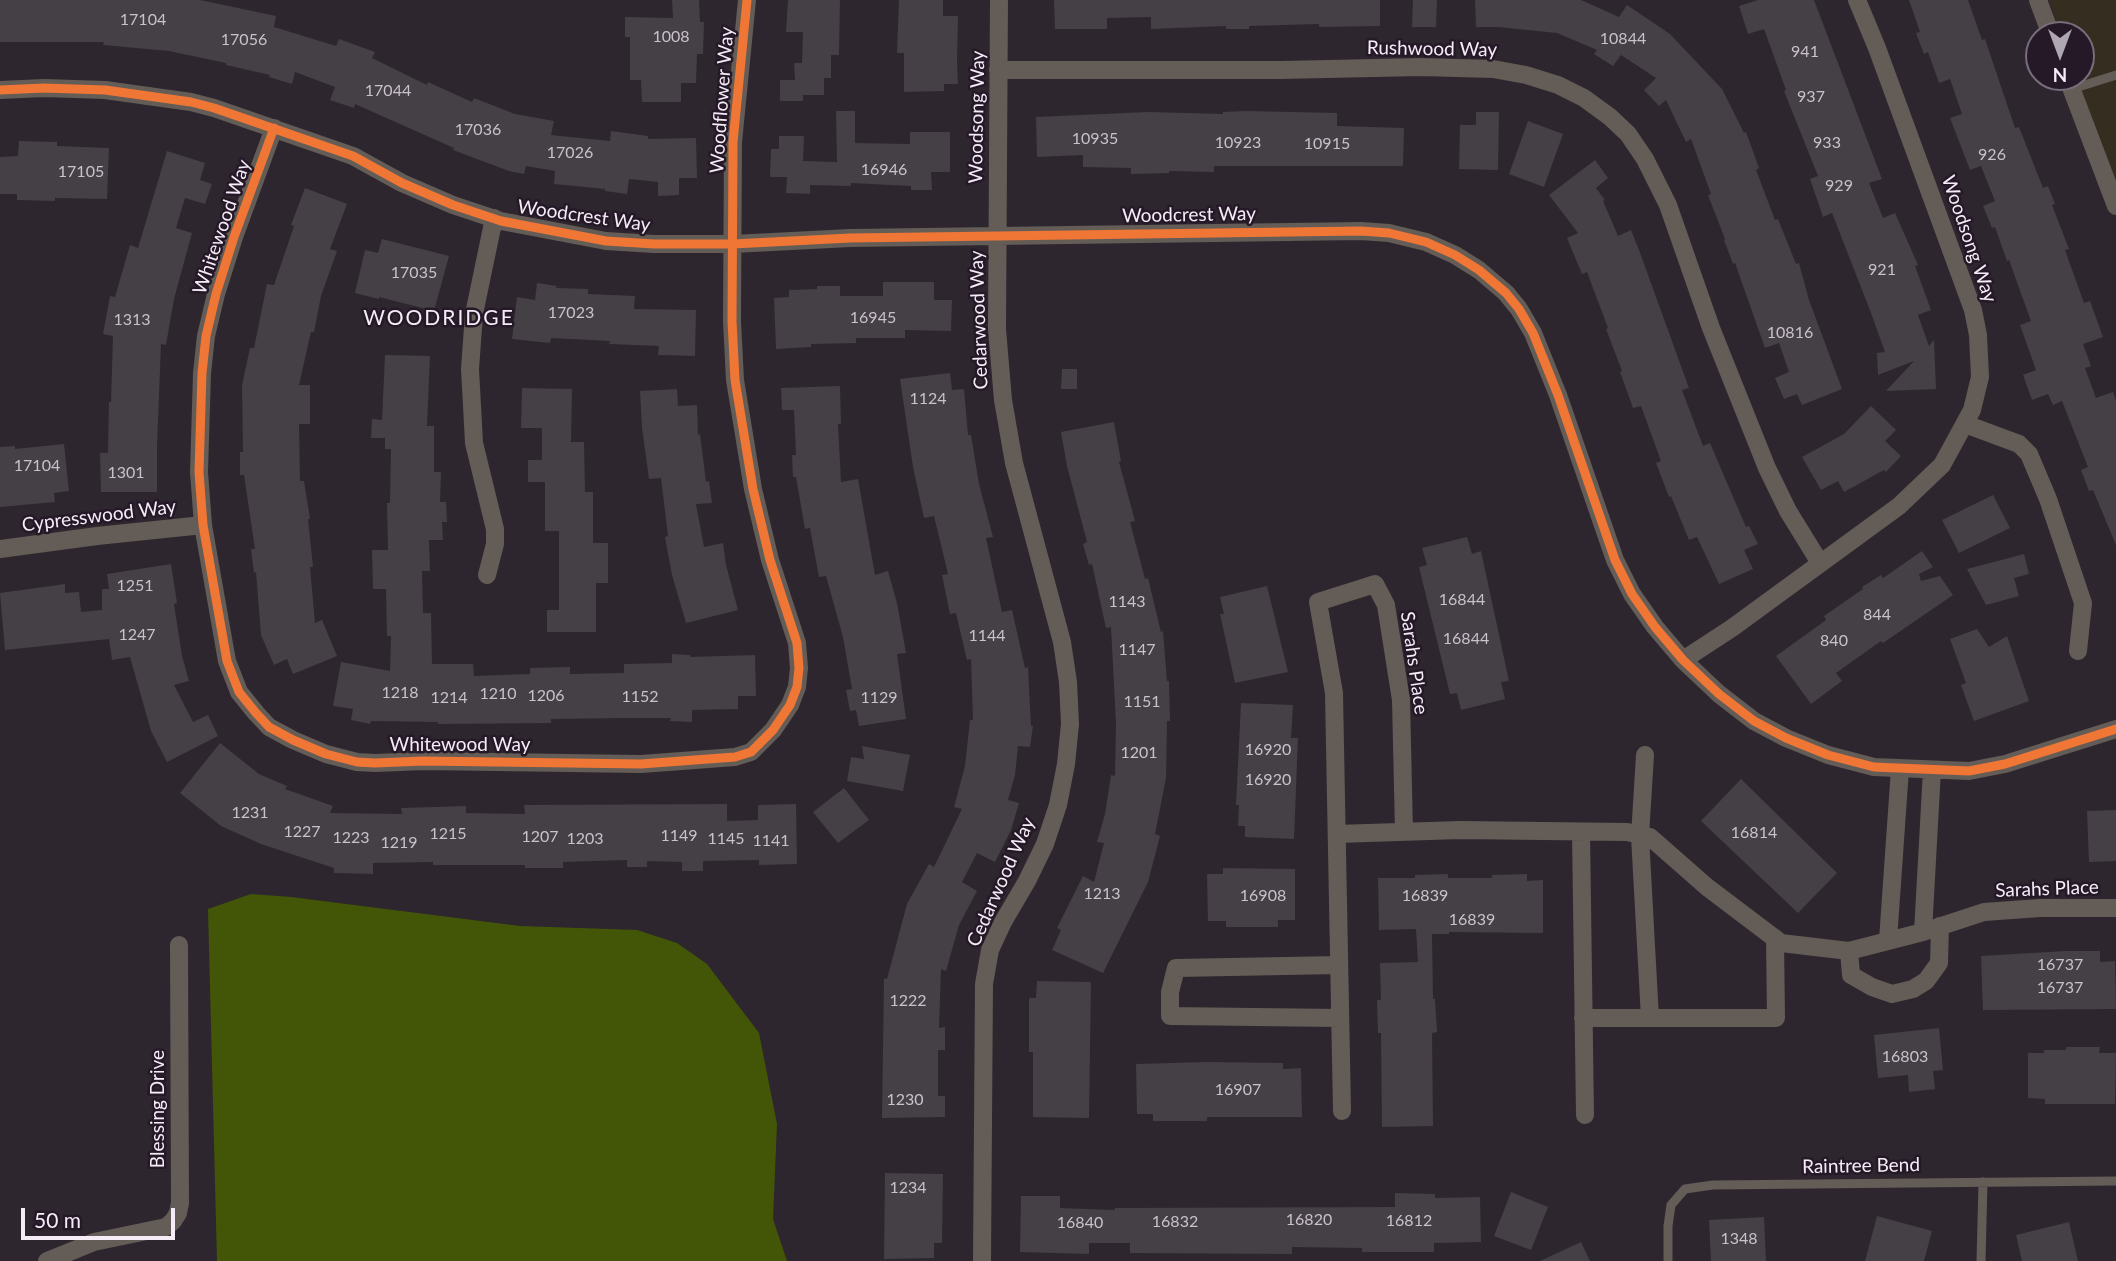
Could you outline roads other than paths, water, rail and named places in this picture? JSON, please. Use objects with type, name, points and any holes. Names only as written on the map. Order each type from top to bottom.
[{"type":"street","name":"Woodflower Way","points":[[733,244],[733,142],[747,0]]},
{"type":"street","name":"Woodsong Way","points":[[996,235],[999,0]]},
{"type":"street","name":"Woodsong Way","points":[[1683,660],[1732,628],[1899,506],[1942,465],[1972,410],[1980,377],[1978,335],[1973,310],[1857,0]]},
{"type":"street","points":[[2038,0],[2046,21]]},
{"type":"street","name":"Rushwood Way","points":[[998,70],[1420,67],[1493,69],[1558,85],[1584,98],[1628,134],[1645,159],[1668,205],[1707,318],[1767,468],[1788,511],[1820,563]]},
{"type":"street","name":"Woodcrest Way","points":[[0,90],[105,90],[191,102],[353,156],[402,183],[453,205],[494,218],[606,241],[733,244],[850,238],[1361,231],[1389,233],[1426,242],[1479,270],[1506,293],[1519,309],[1558,394],[1615,560],[1632,594],[1683,660],[1719,694],[1754,721],[1828,755],[1874,767],[1969,771],[2005,764],[2116,729]]},
{"type":"street","points":[[2072,91],[2116,206]]},
{"type":"street","name":"Whitewood Way","points":[[274,128],[234,237],[206,336],[200,411],[199,472],[203,525],[227,661],[239,692],[269,727],[326,754],[357,762],[641,764],[735,757],[751,752],[773,730],[790,705],[797,687],[797,643],[770,560],[743,439],[735,380],[732,321],[733,244]]},
{"type":"street","points":[[487,575],[495,544],[495,529],[474,443],[470,369],[474,314],[494,218]]},
{"type":"street","name":"Cedarwood Way","points":[[982,1261],[984,984],[990,950],[1045,844],[1058,805],[1070,724],[1062,642],[1014,463],[1003,400],[997,329],[996,235]]},
{"type":"street","points":[[1965,424],[2019,444],[2029,454],[2048,499],[2083,603],[2078,651]]},
{"type":"street","name":"Cypresswood Way","points":[[0,549],[203,525]]},
{"type":"street","name":"Sarahs Place","points":[[1342,1111],[1334,693],[1318,602],[1374,584],[1386,605],[1401,701],[1404,832]]},
{"type":"street","points":[[1645,755],[1640,836],[1650,1018]]},
{"type":"street","points":[[1888,940],[1900,769]]},
{"type":"street","points":[[1849,951],[1851,975],[1892,994],[1913,989],[1926,981],[1939,963],[1931,929],[1932,769]]},
{"type":"street","name":"Sarahs Place","points":[[1337,834],[1460,830],[1627,832],[1650,837],[1706,887],[1782,943],[1849,951],[1984,912],[2040,908],[2116,908]]},
{"type":"street","points":[[1581,832],[1585,1115]]},
{"type":"street","points":[[1583,1018],[1776,1018],[1775,938]]},
{"type":"street","name":"Blessing Drive","points":[[47,1261],[94,1241],[166,1227],[178,1213],[179,945]]},
{"type":"street","points":[[1339,965],[1176,968],[1170,992],[1170,1016],[1340,1018]]},
{"type":"lane","points":[[2095,79],[2116,75]]},
{"type":"lane","name":"Raintree Bend","points":[[1668,1261],[1671,1205],[1685,1189],[1713,1185],[2116,1181]]},
{"type":"lane","points":[[1981,1261],[1983,1182]]},
{"type":"district","name":"WOODRIDGE","points":[[439,318]]}]
